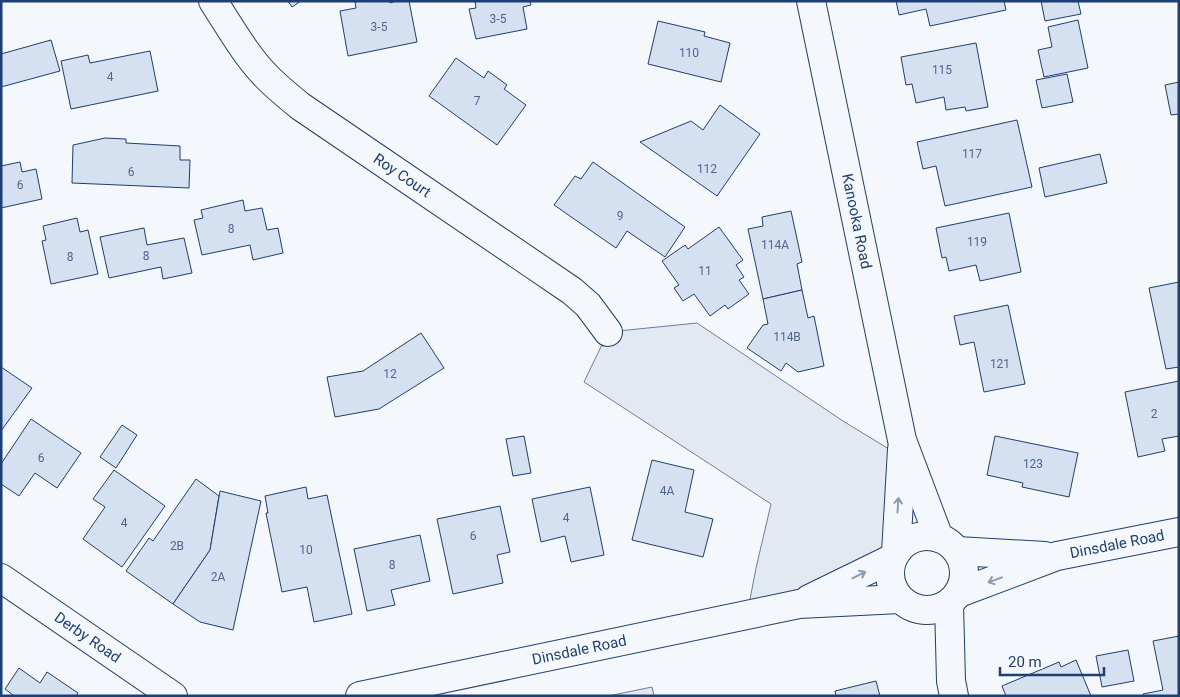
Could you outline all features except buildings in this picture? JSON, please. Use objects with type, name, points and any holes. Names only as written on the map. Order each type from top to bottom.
[{"type":"street","name":"Roy Court","points":[[213,1],[250,57],[284,93],[300,106],[572,292],[588,305],[608,332]]},
{"type":"street","name":"Kanooka Road","points":[[811,1],[902,440],[948,544]]},
{"type":"street","name":"Kanooka Road","points":[[894,556],[902,440]]},
{"type":"street","name":"Dinsdale Road","points":[[954,598],[1057,556],[1179,532]]},
{"type":"street","points":[[911,605],[931,610],[941,608],[954,598],[964,583],[963,561],[948,544],[929,536],[919,537],[906,543],[894,556],[891,580],[894,590],[911,605],[953,689]]},
{"type":"street","name":"Dinsdale Road","points":[[948,544],[1057,556]]},
{"type":"street","name":"Dinsdale Road","points":[[799,604],[894,556]]},
{"type":"street","name":"Derby Road","points":[[1,578],[174,696]]},
{"type":"street","points":[[953,689],[954,598]]},
{"type":"street","name":"Dinsdale Road","points":[[360,696],[411,691],[799,604],[911,605]]},
{"type":"shaded area","points":[[697,323],[843,421],[902,457],[896,553],[747,615],[771,504],[584,382],[608,332]]},
{"type":"shaded area","points":[[652,687],[654,696],[608,696]]}]
